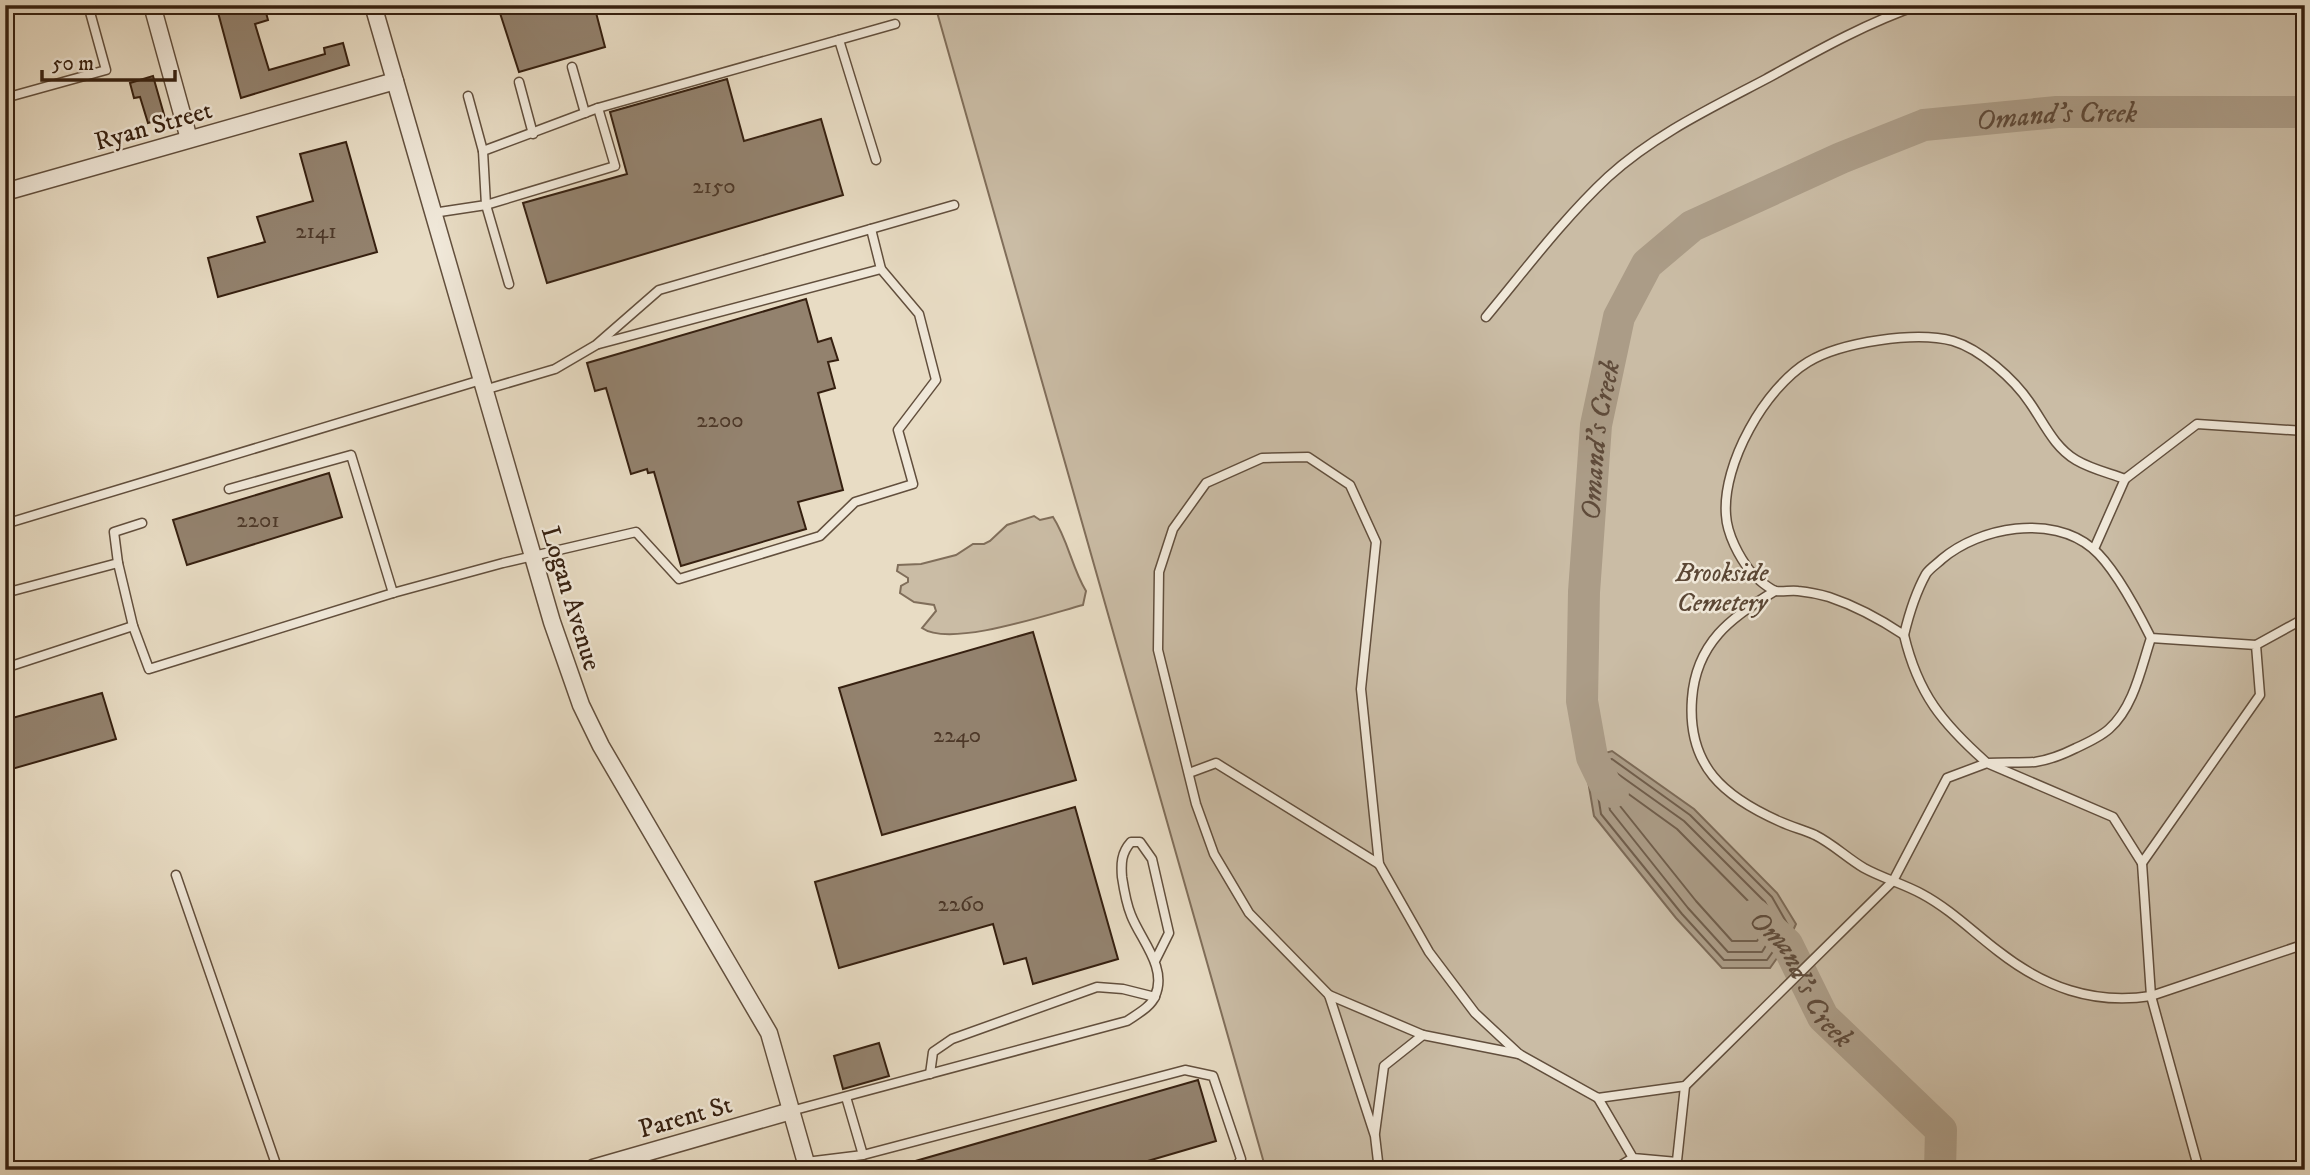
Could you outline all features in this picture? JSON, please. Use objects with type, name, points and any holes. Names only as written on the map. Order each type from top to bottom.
[{"type":"street","points":[[152,5],[190,139]]},
{"type":"street","name":"Logan Avenue","points":[[373,5],[552,622],[581,705],[601,746],[769,1033],[807,1166]]},
{"type":"street","name":"Ryan Street","points":[[5,192],[394,81]]},
{"type":"street","name":"Parent St","points":[[593,1168],[791,1111]]},
{"type":"lane","points":[[5,98],[106,70],[88,5]]},
{"type":"lane","points":[[1486,317],[1553,237],[1608,178],[1651,143],[1796,62],[1872,24],[1919,5]]},
{"type":"lane","points":[[483,151],[598,108],[895,24]]},
{"type":"lane","points":[[839,40],[876,160]]},
{"type":"lane","points":[[572,67],[585,113]]},
{"type":"lane","points":[[519,82],[533,134]]},
{"type":"lane","points":[[468,96],[483,151],[486,205],[509,284]]},
{"type":"lane","points":[[433,213],[486,205],[615,166],[598,108]]},
{"type":"lane","points":[[5,524],[483,385],[555,369],[596,345],[659,290],[954,205]]},
{"type":"lane","points":[[142,523],[114,532],[118,563],[133,626],[149,669],[393,593],[503,563],[636,532],[679,579],[820,536],[855,502],[913,484],[898,430],[936,380],[919,314],[881,269],[872,229]]},
{"type":"lane","points":[[596,345],[881,269]]},
{"type":"lane","points":[[1775,591],[1752,573],[1735,548],[1726,516],[1728,485],[1737,456],[1749,430],[1772,395],[1790,376],[1809,361],[1867,341],[1927,337],[1954,341],[1991,362],[2016,384],[2055,441],[2075,459],[2125,478]]},
{"type":"lane","points":[[2094,549],[2125,478],[2197,424],[2305,430]]},
{"type":"lane","points":[[229,489],[351,455],[393,593]]},
{"type":"lane","points":[[1519,1054],[1423,1035],[1329,995],[1249,913],[1214,854],[1196,804],[1158,650],[1159,572],[1173,529],[1206,483],[1262,458],[1308,457],[1350,485],[1376,542],[1361,689],[1379,864],[1429,952],[1475,1013],[1519,1054],[1598,1098],[1633,1158]]},
{"type":"lane","points":[[1598,1098],[1685,1086],[1893,881],[1947,778],[1987,763],[2035,762],[2052,758],[2108,730],[2119,717],[2140,674],[2151,638],[2136,608],[2094,549],[2076,538],[2028,527],[2012,528],[1969,542],[1950,552],[1927,572],[1904,635],[1913,670],[1937,712],[1987,763],[2113,817],[2143,863],[2151,996],[2199,1170]]},
{"type":"lane","points":[[5,593],[118,563]]},
{"type":"lane","points":[[1904,635],[1854,606],[1826,596],[1798,591],[1775,591],[1741,611],[1721,630],[1700,663],[1693,687],[1691,712],[1694,738],[1702,759],[1715,780],[1729,794],[1781,822],[1815,835],[1863,867],[1920,893],[1947,909],[2002,954],[2029,972],[2058,986],[2104,999],[2126,1000],[2151,996],[2305,944]]},
{"type":"lane","points":[[2151,638],[2256,645],[2305,618]]},
{"type":"lane","points":[[5,668],[133,626]]},
{"type":"lane","points":[[2143,863],[2260,695],[2256,645]]},
{"type":"lane","points":[[1189,773],[1216,763],[1379,864]]},
{"type":"lane","points":[[791,1111],[1127,1021],[1147,1006],[1155,997],[1158,985],[1155,961],[1131,916],[1124,890],[1121,867],[1123,850],[1131,842],[1140,842],[1152,859],[1169,933],[1155,961]]},
{"type":"lane","points":[[176,875],[278,1170]]},
{"type":"lane","points":[[930,1074],[933,1052],[952,1039],[1097,987],[1123,989],[1155,997]]},
{"type":"lane","points":[[1329,995],[1375,1136],[1379,1170]]},
{"type":"lane","points":[[1375,1136],[1384,1066],[1423,1035]]},
{"type":"lane","points":[[807,1166],[863,1155],[1185,1070],[1213,1076],[1241,1159],[1236,1170]]},
{"type":"lane","points":[[1613,1170],[1633,1158],[1677,1166],[1685,1086]]},
{"type":"lane","points":[[846,1097],[863,1155]]},
{"type":"green space","name":"Brookside Cemetery","points":[[935,5],[2305,5],[2305,1170],[1266,1170]]},
{"type":"green space","points":[[1034,516],[1040,520],[1053,517],[1058,526],[1086,591],[1083,605],[976,632],[936,633],[922,628],[936,611],[934,605],[914,602],[900,593],[901,586],[908,582],[908,578],[897,571],[898,565],[921,564],[956,555],[973,544],[990,541],[1007,525]]},
{"type":"water","points":[[1612,751],[1694,809],[1777,893],[1796,924],[1787,944],[1770,968],[1722,968],[1676,918],[1594,816],[1586,769],[1592,757]]},
{"type":"building","points":[[216,5],[264,5],[268,20],[255,24],[269,70],[325,54],[324,48],[343,43],[349,65],[241,98]]},
{"type":"building","points":[[517,5],[594,5],[605,47],[519,72],[499,10]]},
{"type":"building","points":[[153,76],[165,118],[148,123],[140,97],[134,98],[130,83]]},
{"type":"building","points":[[727,79],[744,141],[821,119],[843,195],[547,283],[523,203],[627,174],[610,112]]},
{"type":"building","points":[[346,142],[377,252],[218,297],[208,258],[265,242],[257,217],[313,201],[300,154]]},
{"type":"building","points":[[806,299],[818,342],[831,338],[838,360],[828,362],[835,388],[818,393],[843,490],[798,502],[806,529],[681,566],[654,472],[648,473],[647,469],[631,474],[606,388],[595,391],[587,363]]},
{"type":"building","points":[[329,473],[342,517],[187,565],[173,520]]},
{"type":"building","points":[[1033,632],[1076,780],[882,835],[839,688]]},
{"type":"building","points":[[102,693],[116,739],[5,771],[5,720]]},
{"type":"building","points":[[1075,807],[1118,959],[1033,984],[1026,958],[1004,964],[993,924],[839,968],[815,882]]},
{"type":"building","points":[[879,1043],[889,1076],[843,1089],[834,1056]]},
{"type":"building","points":[[1198,1080],[1216,1141],[1117,1170],[899,1170],[898,1166]]},
{"type":"waterway","name":"Omand's Creek","points":[[1613,792],[1605,784],[1592,757],[1582,701],[1584,592],[1596,425],[1619,317],[1647,264],[1692,226],[1841,158],[1924,125],[2057,112],[2305,112]]},
{"type":"waterway","name":"Omand's Creek","points":[[1755,915],[1787,944],[1823,1017],[1941,1130],[1940,1170]]}]
